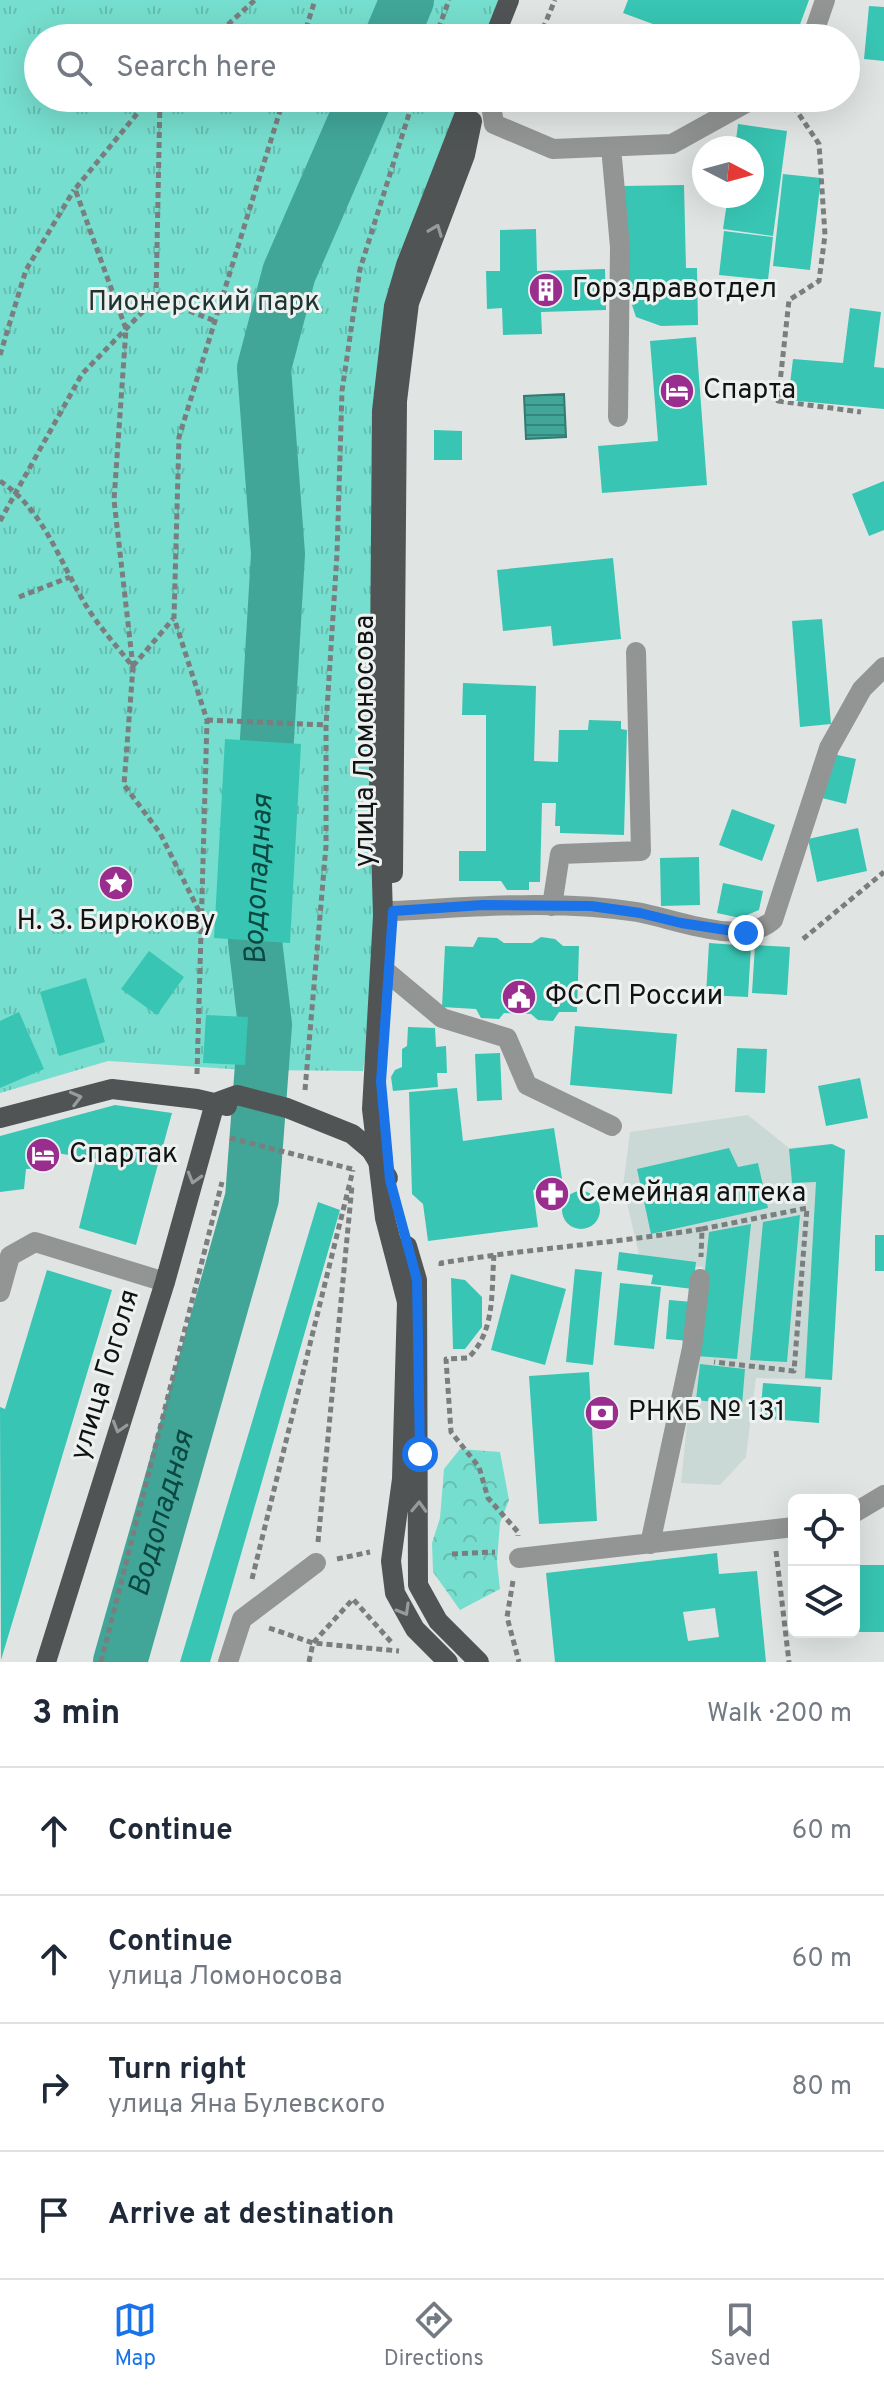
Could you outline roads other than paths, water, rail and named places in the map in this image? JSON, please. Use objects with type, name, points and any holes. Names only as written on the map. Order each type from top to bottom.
[{"type":"main road","points":[[500,24],[509,0]]},
{"type":"main road","points":[[466,112],[406,265],[394,306],[383,398],[379,793],[383,916],[372,1109],[386,1177],[417,1280],[420,1392],[418,1585],[438,1621],[479,1662]]},
{"type":"main road","name":"улица Ломоносова","points":[[386,1177],[381,1082],[393,911],[397,401],[409,303],[465,155],[474,112]]},
{"type":"main road","points":[[0,1118],[112,1089],[287,1108],[352,1134],[371,1150],[386,1177],[385,1218],[407,1302],[402,1479],[391,1561],[395,1593],[415,1629],[448,1662]]},
{"type":"main road","name":"улица Гоголя","points":[[46,1662],[165,1282],[207,1133],[206,1101]]},
{"type":"main road","points":[[237,1102],[314,1130],[352,1148],[386,1177]]},
{"type":"main road","points":[[352,1134],[364,1125],[372,1109]]},
{"type":"street","points":[[817,24],[825,0]]},
{"type":"street","points":[[492,112],[494,124],[553,149],[672,144],[730,112]]},
{"type":"street","points":[[611,147],[620,247],[618,417]]},
{"type":"street","points":[[552,906],[560,854],[641,851],[636,652]]},
{"type":"street","points":[[393,911],[483,905],[591,906],[746,933],[766,927],[773,920],[829,748],[862,689],[884,667]]},
{"type":"street","points":[[388,973],[442,1018],[507,1038],[527,1085],[612,1126]]},
{"type":"street","points":[[0,1292],[10,1256],[35,1242],[165,1282]]},
{"type":"street","points":[[650,1544],[690,1360],[700,1279]]},
{"type":"street","points":[[860,1509],[884,1495]]},
{"type":"street","points":[[519,1558],[788,1528]]},
{"type":"street","points":[[228,1662],[242,1619],[316,1563]]},
{"type":"waterway","name":"Водопадная","points":[[397,24],[407,0]]},
{"type":"waterway","name":"Водопадная","points":[[120,1662],[252,1198],[265,1025],[255,941],[278,554],[264,368],[289,273],[359,112]]},
{"type":"place","name":"Горздравотдел","points":[[546,290]]},
{"type":"place","name":"Спарта","points":[[677,391]]},
{"type":"place","name":"Н. З. Бирюкову","points":[[116,883]]},
{"type":"place","name":"ФССП России","points":[[519,997]]},
{"type":"place","name":"Спартак","points":[[43,1155]]},
{"type":"place","name":"Семейная аптека","points":[[552,1194]]},
{"type":"place","name":"РНКБ № 131","points":[[602,1413]]},
{"type":"park label","name":"Пионерский парк","points":[[204,303]]}]
